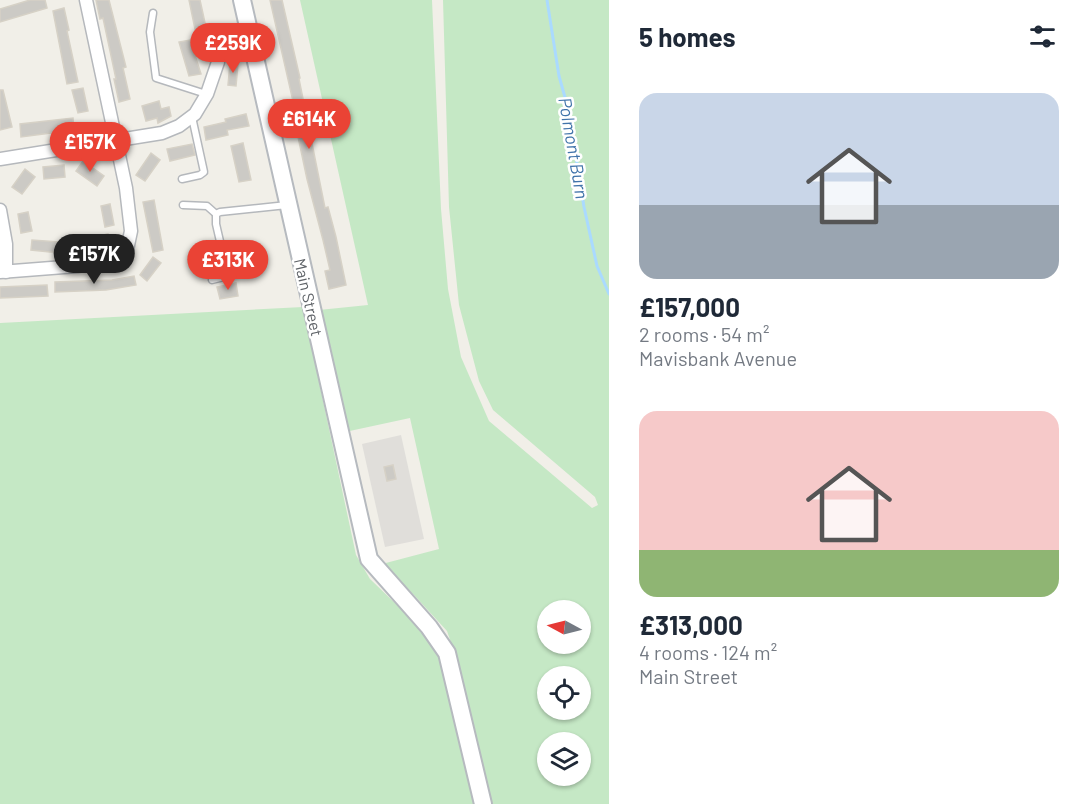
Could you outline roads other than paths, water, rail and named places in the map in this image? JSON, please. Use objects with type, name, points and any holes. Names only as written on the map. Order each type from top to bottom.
[{"type":"street","points":[[0,210],[6,244],[3,272],[110,261],[127,250],[131,231],[126,188],[86,0]]},
{"type":"street","name":"Main Street","points":[[242,0],[369,559],[429,627],[447,654],[483,804]]},
{"type":"street","points":[[0,159],[162,133],[179,126],[192,117],[207,94],[218,62],[218,49],[228,36],[249,28]]},
{"type":"lane","points":[[153,13],[150,32],[156,78],[207,94]]},
{"type":"lane","points":[[182,179],[204,172],[192,117]]},
{"type":"lane","points":[[183,205],[207,206],[216,214],[216,224],[228,276],[212,280]]},
{"type":"lane","points":[[216,214],[287,205]]},
{"type":"waterway","name":"Polmont Burn","points":[[547,0],[584,207],[597,266],[609,294]]}]
